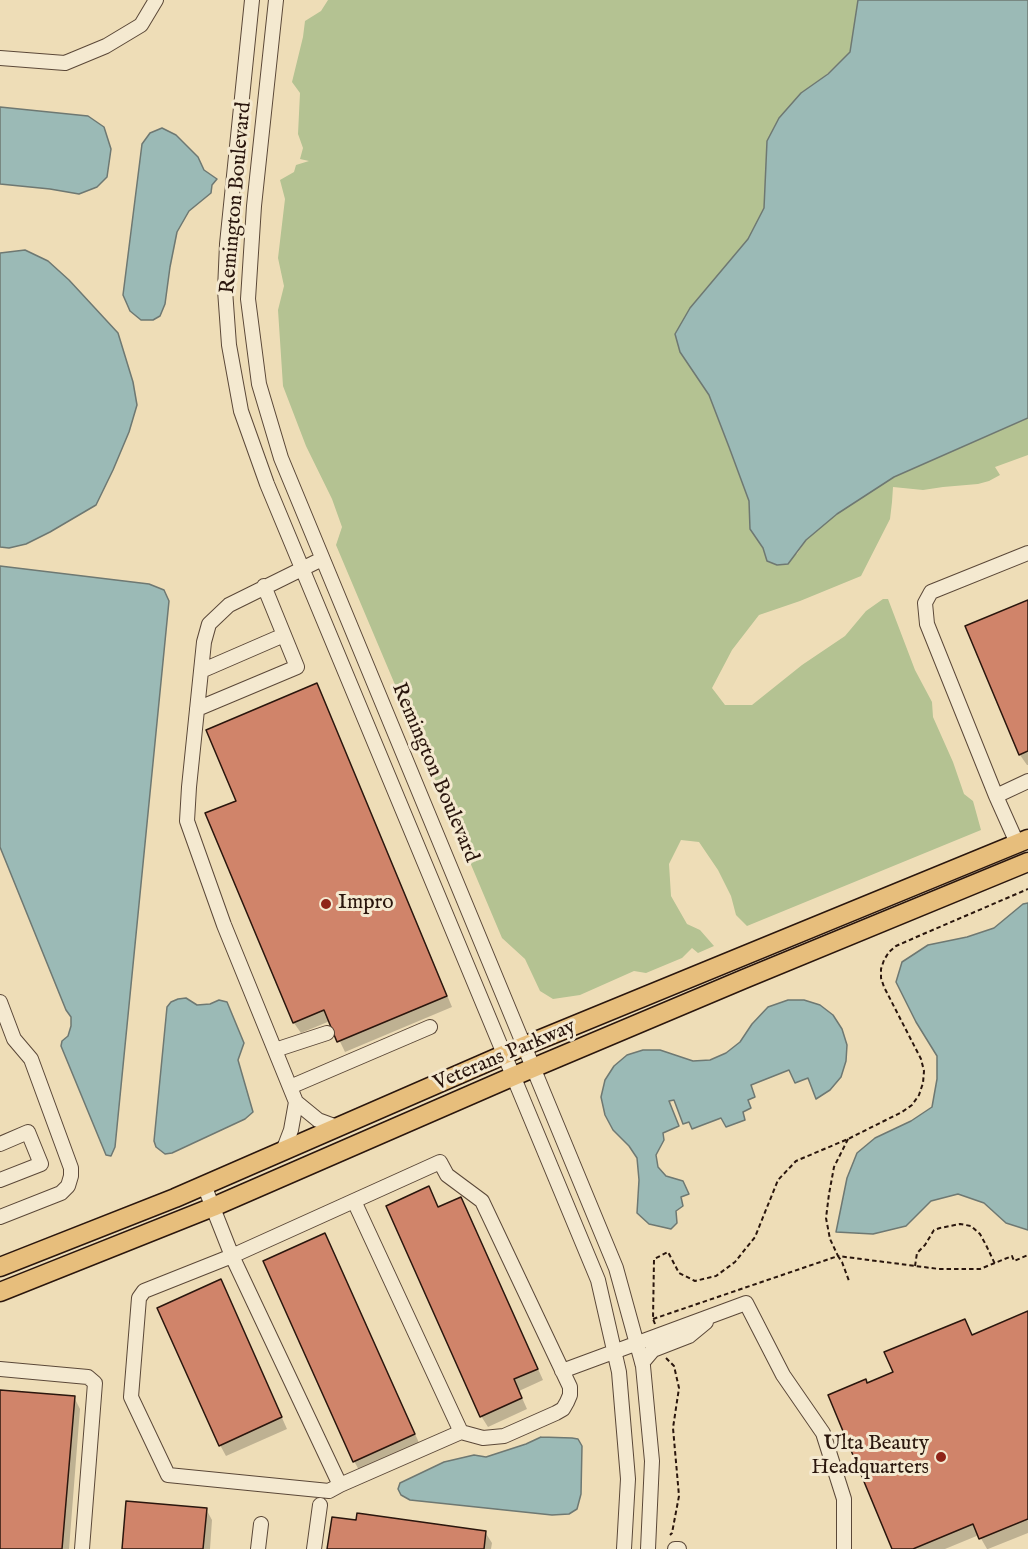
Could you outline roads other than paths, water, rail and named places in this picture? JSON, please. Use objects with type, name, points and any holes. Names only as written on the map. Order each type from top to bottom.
[{"type":"main road","name":"Veterans Parkway","points":[[0,1267],[204,1185],[524,1046],[1022,841]]},
{"type":"main road","name":"Veterans Parkway","points":[[0,1292],[213,1207],[514,1076],[1028,862]]},
{"type":"street","points":[[0,58],[65,63],[106,46],[141,25],[156,0]]},
{"type":"street","name":"Remington Boulevard","points":[[252,0],[227,244],[225,290],[229,345],[241,411],[267,484],[598,1280],[619,1372],[628,1479],[624,1549]]},
{"type":"street","name":"Remington Boulevard","points":[[276,0],[254,206],[248,299],[259,384],[280,458],[616,1268],[642,1363],[652,1461],[648,1549]]},
{"type":"street","points":[[1022,841],[996,796],[927,624],[925,603],[931,592],[1028,553]]},
{"type":"street","points":[[322,559],[229,605],[209,624],[204,642],[187,821],[224,925],[296,1102],[318,1119],[337,1127]]},
{"type":"street","points":[[197,709],[297,667],[264,586]]},
{"type":"street","points":[[201,671],[284,635]]},
{"type":"street","points":[[996,796],[1028,781]]},
{"type":"street","points":[[0,1002],[14,1039],[31,1059],[71,1168],[68,1186],[61,1193],[0,1217]]},
{"type":"street","points":[[290,1087],[430,1027]]},
{"type":"street","points":[[275,1050],[327,1033]]},
{"type":"street","points":[[283,1151],[291,1130],[296,1102]]},
{"type":"street","points":[[0,1144],[28,1132],[40,1164],[0,1180]]},
{"type":"street","points":[[440,1162],[447,1175],[482,1201],[570,1387],[570,1395],[563,1409],[504,1436],[483,1438],[461,1432],[329,1491],[168,1475],[131,1397],[139,1298],[144,1291],[232,1256],[354,1201],[440,1162]]},
{"type":"street","points":[[204,1185],[232,1256],[340,1485]]},
{"type":"street","points":[[354,1201],[461,1432]]},
{"type":"street","points":[[562,1371],[746,1303],[783,1376],[823,1433],[844,1499],[844,1549]]},
{"type":"street","points":[[642,1363],[654,1350],[689,1336],[715,1315]]},
{"type":"street","points":[[0,1370],[88,1377],[95,1383],[82,1549]]},
{"type":"street","points":[[314,1549],[320,1505]]},
{"type":"street","points":[[258,1549],[261,1524]]},
{"type":"water","points":[[858,0],[1028,0],[1028,418],[894,477],[837,514],[806,540],[788,564],[777,565],[767,561],[763,548],[750,529],[749,501],[709,395],[680,352],[675,334],[690,308],[748,239],[764,208],[767,141],[779,118],[801,93],[828,74],[850,52]]},
{"type":"water","points":[[0,107],[88,116],[104,127],[111,149],[107,177],[97,187],[79,194],[0,184]]},
{"type":"water","points":[[162,128],[176,135],[198,157],[204,170],[217,179],[212,185],[211,193],[189,211],[177,232],[165,304],[160,316],[153,320],[141,320],[130,311],[123,295],[142,144],[150,133]]},
{"type":"water","points":[[25,250],[48,261],[69,280],[118,333],[133,382],[137,405],[129,432],[96,505],[26,544],[9,548],[0,547],[0,253]]},
{"type":"water","points":[[0,566],[149,584],[164,590],[169,601],[115,1147],[111,1156],[106,1155],[61,1046],[62,1041],[68,1036],[71,1017],[66,1010],[0,847]]},
{"type":"water","points":[[1028,903],[1028,1230],[1006,1223],[984,1203],[958,1194],[931,1201],[906,1226],[873,1234],[836,1232],[847,1178],[857,1153],[875,1138],[911,1121],[932,1107],[937,1079],[937,1056],[916,1022],[896,982],[902,962],[928,945],[967,937],[994,928],[1023,904]]},
{"type":"water","points":[[186,998],[197,1005],[210,1004],[219,1000],[227,1002],[244,1043],[238,1060],[253,1112],[245,1119],[172,1153],[165,1154],[156,1147],[154,1141],[167,1007],[171,1002]]},
{"type":"water","points":[[788,1000],[804,1000],[820,1005],[833,1015],[842,1029],[847,1045],[846,1061],[841,1077],[830,1090],[816,1099],[808,1078],[795,1083],[789,1070],[751,1085],[755,1097],[748,1100],[751,1108],[743,1112],[745,1120],[726,1127],[721,1118],[692,1129],[689,1122],[683,1124],[674,1100],[669,1101],[679,1126],[663,1133],[664,1140],[656,1155],[658,1167],[666,1176],[683,1181],[689,1194],[681,1197],[683,1206],[676,1211],[677,1223],[671,1229],[649,1224],[637,1213],[639,1180],[637,1158],[613,1130],[605,1115],[601,1097],[605,1080],[614,1066],[627,1055],[643,1050],[660,1050],[693,1061],[710,1060],[726,1053],[740,1042],[752,1024],[768,1007]]},
{"type":"water","points":[[541,1437],[578,1439],[582,1446],[581,1494],[577,1509],[569,1514],[552,1515],[410,1500],[401,1495],[398,1489],[400,1483],[444,1462],[474,1455],[486,1457]]},
{"type":"place","name":"Impro","points":[[326,904]]},
{"type":"place","name":"Ulta Beauty Headquarters","points":[[941,1457]]}]
